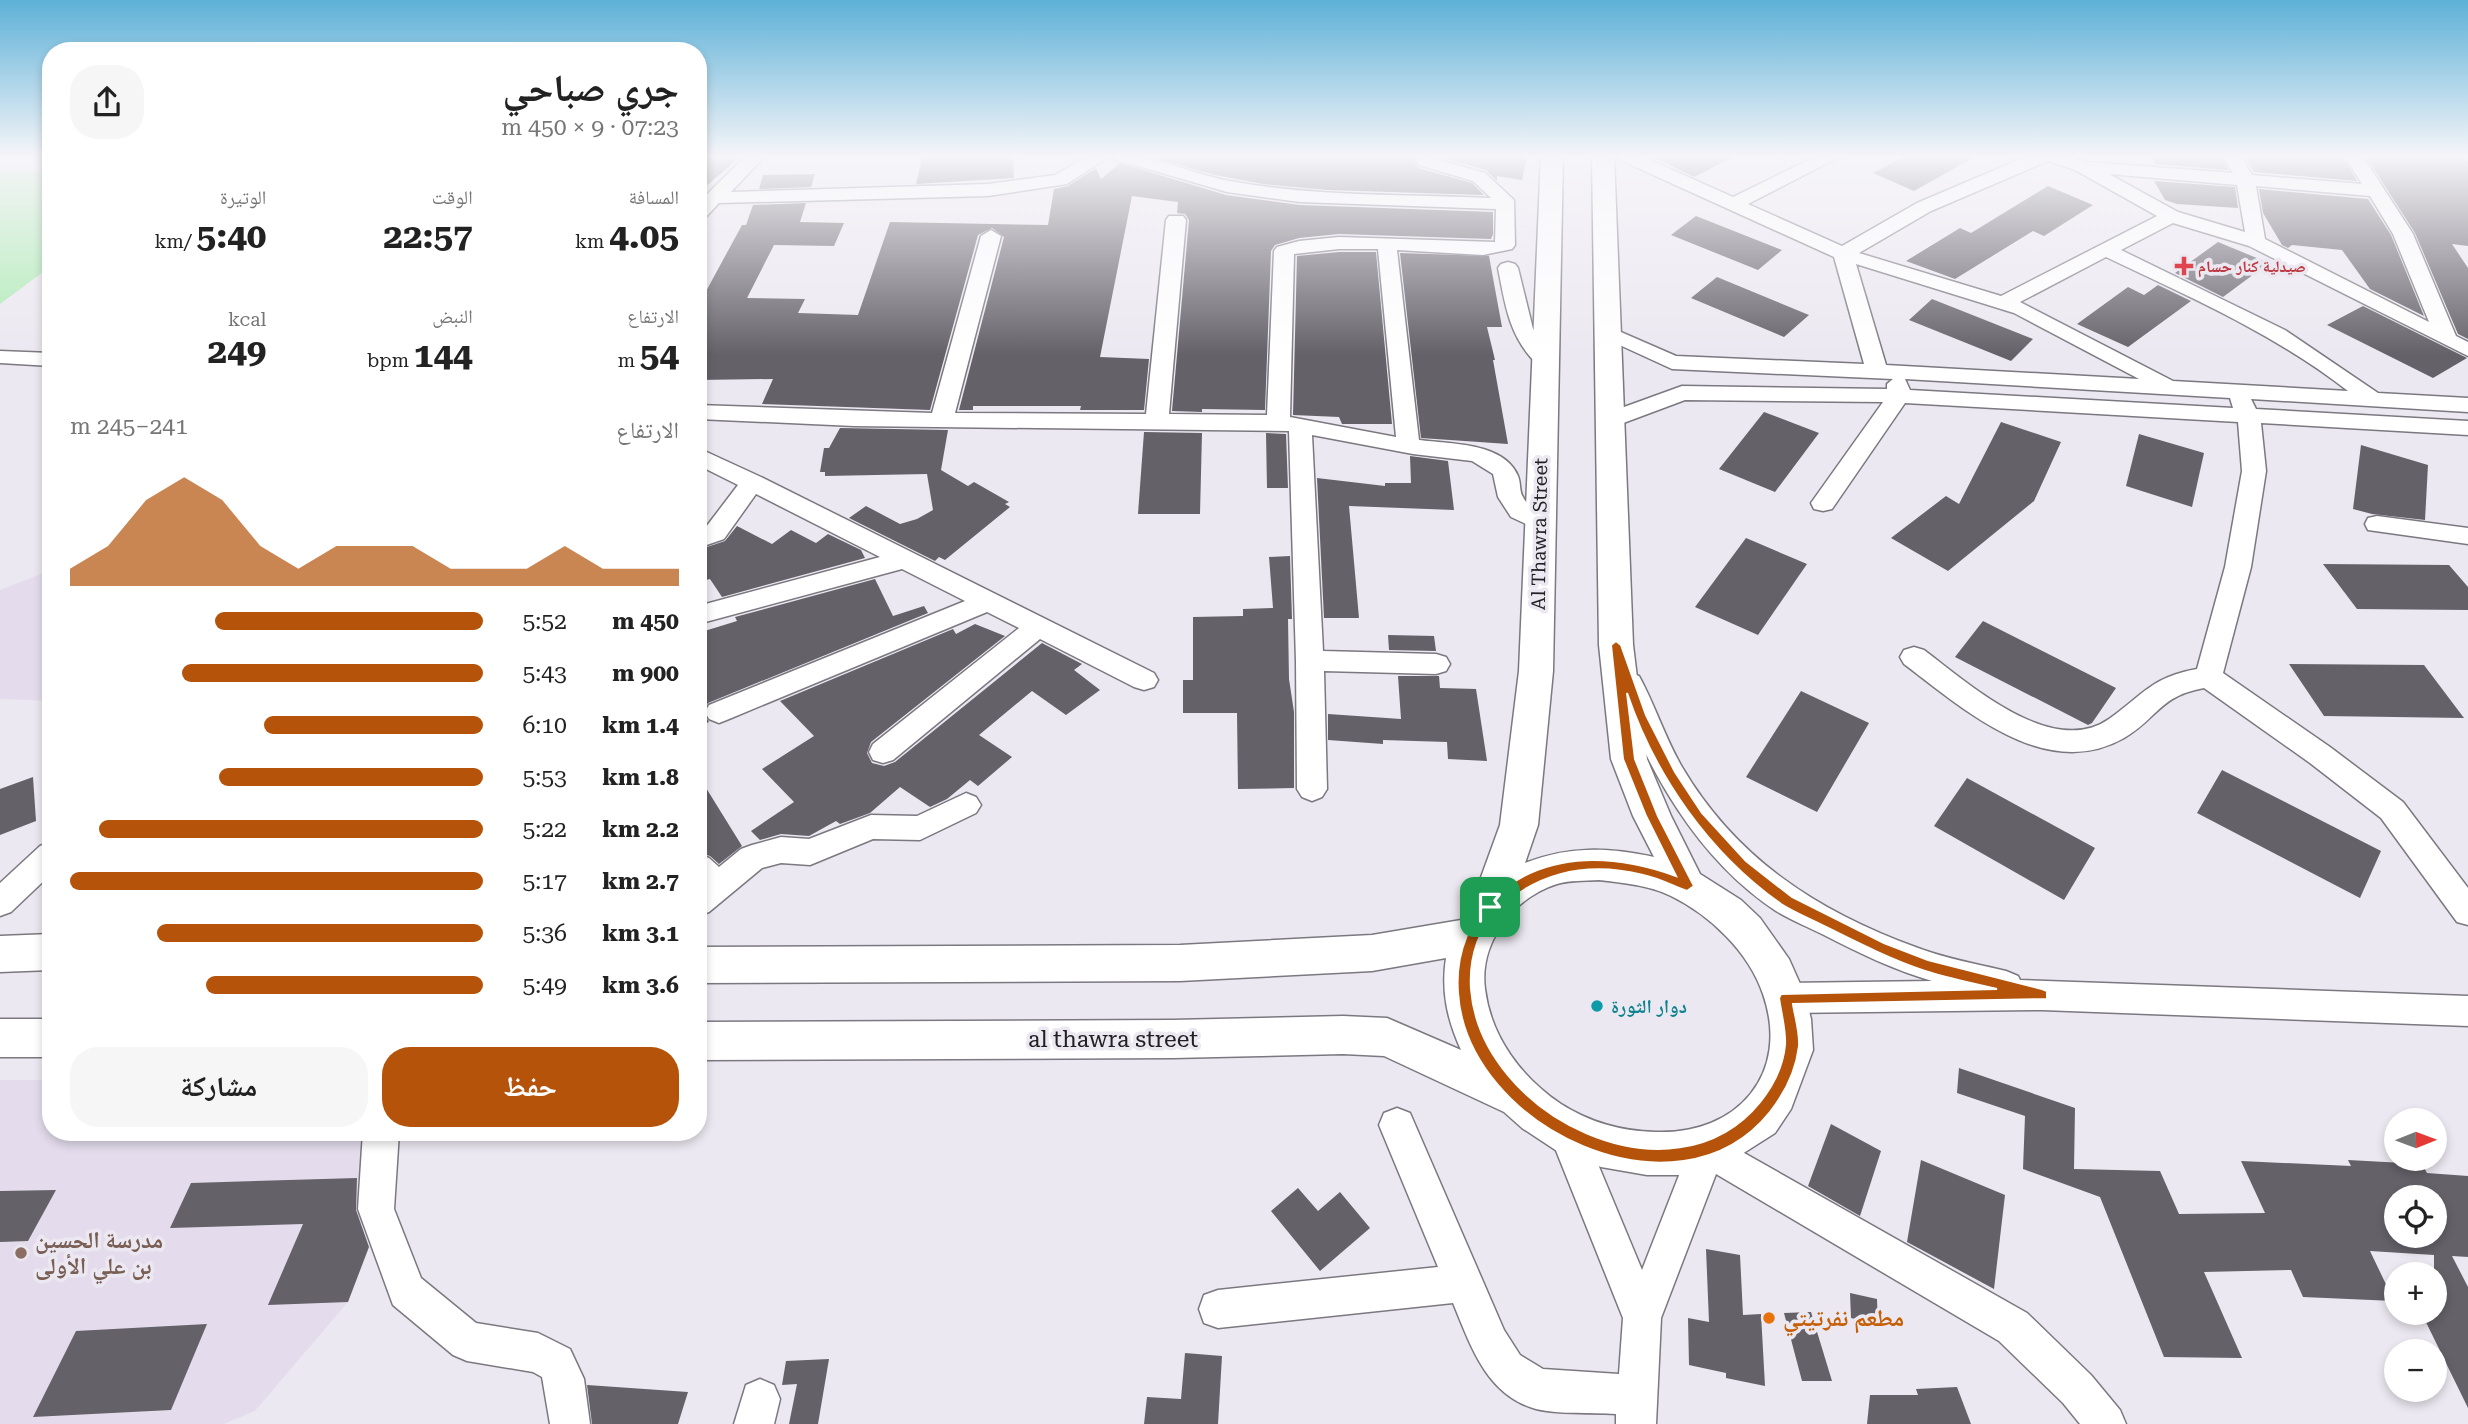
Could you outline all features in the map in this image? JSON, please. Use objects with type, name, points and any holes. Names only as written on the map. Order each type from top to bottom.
[{"type":"main road","name":"Al Thawra Street","points":[[1516,1096],[1484,1056],[1466,1013],[1463,970],[1519,825],[1536,671],[1549,221]]},
{"type":"main road","points":[[1605,221],[1616,645],[1629,759],[1652,816],[1687,886]]},
{"type":"main road","points":[[707,965],[1180,963],[1372,953],[1481,921],[1520,883],[1558,868],[1600,864],[1644,870],[1687,886],[1731,915],[1765,953],[1786,998],[1792,1045],[1780,1089],[1751,1125],[1707,1149],[1661,1155],[1614,1150],[1567,1133],[1539,1116],[1516,1096]]},
{"type":"main road","points":[[0,954],[42,952]]},
{"type":"main road","name":"al thawra street","points":[[707,1041],[1173,1039],[1343,1035],[1387,1037],[1516,1096]]},
{"type":"main road","points":[[0,1038],[42,1038]]},
{"type":"street","points":[[1157,421],[1176,221]]},
{"type":"street","points":[[1312,789],[1310,660],[1289,425],[1284,251],[1307,245],[1387,244],[1497,248],[1505,245],[1506,221]]},
{"type":"street","points":[[1769,221],[1843,254],[2021,309],[2172,388]]},
{"type":"street","points":[[1843,254],[1899,221]]},
{"type":"street","points":[[2003,303],[2161,221]]},
{"type":"street","points":[[2189,221],[2256,242],[2468,350]]},
{"type":"street","points":[[2252,221],[2256,242]]},
{"type":"street","points":[[2395,221],[2403,234],[2447,339]]},
{"type":"street","points":[[942,419],[991,236]]},
{"type":"street","points":[[1387,244],[1408,445]]},
{"type":"street","points":[[2106,250],[2289,339],[2334,368],[2373,400]]},
{"type":"street","points":[[1823,503],[1891,381],[1843,254]]},
{"type":"street","points":[[1508,268],[1520,324],[1530,347],[1544,358]]},
{"type":"street","points":[[1607,332],[1671,362],[2249,416],[2468,428]]},
{"type":"street","points":[[0,357],[42,359]]},
{"type":"street","points":[[1671,362],[1674,385],[1682,393]]},
{"type":"street","points":[[1610,420],[1682,393],[1891,381],[2172,388],[2468,405]]},
{"type":"street","points":[[2208,677],[2222,634],[2238,567],[2254,471],[2249,416],[2234,392]]},
{"type":"street","points":[[707,412],[1289,425],[1478,454],[1487,458],[1506,476],[1510,497],[1520,511],[1539,522]]},
{"type":"street","points":[[707,460],[1143,680]]},
{"type":"street","points":[[707,476],[742,477]]},
{"type":"street","points":[[707,536],[715,533],[742,477]]},
{"type":"street","points":[[2377,524],[2468,536]]},
{"type":"street","points":[[707,613],[906,559]]},
{"type":"street","points":[[719,712],[989,601]]},
{"type":"street","points":[[883,752],[1039,626]]},
{"type":"street","points":[[1616,645],[1640,715],[1671,775],[1698,816],[1741,865],[1788,901],[1880,947],[1927,966],[2042,995]]},
{"type":"street","points":[[1914,657],[2012,726],[2074,744],[2095,741],[2111,732],[2134,717],[2168,686],[2208,677],[2320,755],[2392,810],[2468,912]]},
{"type":"street","points":[[1310,660],[1436,664]]},
{"type":"street","points":[[707,884],[752,858],[780,850],[810,852],[871,827],[920,828],[966,805]]},
{"type":"street","points":[[0,903],[42,863]]},
{"type":"street","points":[[1786,998],[2042,995],[2468,1012]]},
{"type":"street","points":[[1397,1125],[1490,1344],[1506,1369],[1537,1389],[1636,1410],[1642,1318],[1707,1149],[2013,1327],[2077,1389],[2106,1424]]},
{"type":"street","points":[[1567,1133],[1642,1318]]},
{"type":"street","points":[[380,1141],[376,1209],[407,1291],[467,1341],[538,1353],[556,1363],[564,1379],[570,1424]]},
{"type":"street","points":[[1218,1309],[1464,1283]]},
{"type":"shaded area","points":[[42,574],[42,701],[0,699],[0,590]]},
{"type":"shaded area","points":[[0,1080],[42,1080],[42,1141],[363,1141],[366,1190],[348,1302],[255,1411],[224,1424],[0,1424]]},
{"type":"green space","points":[[0,221],[42,221],[42,273],[0,304]]},
{"type":"building","points":[[747,221],[844,223],[834,246],[774,245],[747,298],[805,299],[798,313],[858,315],[890,222],[1048,225],[1049,221],[1127,221],[1100,357],[1149,359],[1144,410],[1080,410],[1081,406],[973,406],[973,410],[959,410],[1004,237],[992,228],[978,235],[930,410],[762,404],[773,379],[707,380],[707,289],[742,225],[746,225]]},
{"type":"building","points":[[1189,221],[1493,221],[1491,239],[1339,234],[1299,238],[1275,245],[1271,251],[1265,410],[1172,411]]},
{"type":"building","points":[[1689,221],[1710,221],[1782,250],[1758,270],[1671,235]]},
{"type":"building","points":[[1990,221],[2067,221],[2044,236],[2033,231],[1955,279],[1906,261],[1960,228],[1971,233]]},
{"type":"building","points":[[2268,221],[2382,221],[2391,235],[2424,316],[2370,289],[2342,250],[2292,245],[2288,248],[2282,245]]},
{"type":"building","points":[[2408,221],[2468,221],[2468,246],[2452,244],[2468,268],[2468,339],[2458,334]]},
{"type":"building","points":[[2218,242],[2269,263],[2223,297],[2175,273]]},
{"type":"building","points":[[1376,252],[1392,424],[1342,424],[1339,417],[1293,415],[1297,256]]},
{"type":"building","points":[[1400,253],[1489,256],[1502,327],[1487,327],[1508,444],[1421,438]]},
{"type":"building","points":[[1717,277],[1809,315],[1784,337],[1691,298]]},
{"type":"building","points":[[2158,285],[2191,301],[2128,347],[2077,324],[2128,287],[2144,295]]},
{"type":"building","points":[[1932,299],[2033,339],[2011,361],[1909,320]]},
{"type":"building","points":[[2363,306],[2467,358],[2433,378],[2327,325]]},
{"type":"building","points":[[1764,412],[1819,433],[1775,492],[1719,469]]},
{"type":"building","points":[[2001,422],[2061,442],[2034,501],[1948,571],[1891,538],[1946,496],[1959,504]]},
{"type":"building","points":[[840,428],[948,430],[941,470],[968,486],[974,482],[1009,502],[1005,504],[1010,507],[945,560],[939,557],[935,561],[849,518],[866,506],[900,524],[933,510],[927,474],[825,476],[825,472],[820,472],[824,448],[829,448]]},
{"type":"building","points":[[1144,432],[1202,433],[1200,514],[1138,514]]},
{"type":"building","points":[[1266,433],[1286,434],[1288,488],[1267,488]]},
{"type":"building","points":[[2139,434],[2204,453],[2192,507],[2126,486]]},
{"type":"building","points":[[2361,445],[2428,465],[2425,520],[2353,509]]},
{"type":"building","points":[[1410,456],[1448,461],[1454,510],[1349,506],[1359,618],[1324,618],[1317,478],[1385,486],[1385,483],[1411,483]]},
{"type":"building","points":[[737,526],[772,544],[791,530],[816,543],[828,534],[861,550],[865,558],[722,597],[710,579],[707,580],[707,547],[725,541]]},
{"type":"building","points":[[1746,538],[1807,564],[1758,635],[1695,607]]},
{"type":"building","points":[[1290,556],[1292,619],[1288,619],[1289,679],[1294,712],[1294,788],[1238,789],[1237,713],[1183,713],[1183,680],[1193,680],[1193,617],[1243,616],[1243,609],[1273,608],[1269,557]]},
{"type":"building","points":[[2323,564],[2449,565],[2468,587],[2468,610],[2357,609]]},
{"type":"building","points":[[875,579],[893,616],[924,606],[928,613],[707,705],[707,630],[737,621],[735,617]]},
{"type":"building","points":[[1983,621],[2116,688],[2092,723],[2088,725],[1955,657]]},
{"type":"building","points":[[975,624],[1005,636],[871,742],[867,753],[872,763],[884,766],[895,762],[1042,643],[1082,664],[1074,670],[1100,690],[1066,715],[1032,691],[979,735],[1012,757],[978,786],[970,780],[947,799],[930,807],[900,787],[870,813],[840,824],[836,821],[809,836],[781,834],[760,840],[751,831],[794,802],[762,769],[814,736],[780,701],[953,629],[956,634]]},
{"type":"building","points":[[1388,635],[1434,636],[1436,651],[1389,650]]},
{"type":"building","points":[[2289,664],[2424,665],[2464,718],[2324,716]]},
{"type":"building","points":[[1398,676],[1439,676],[1440,688],[1476,689],[1487,761],[1448,759],[1447,742],[1383,740],[1383,744],[1328,740],[1328,714],[1401,719]]},
{"type":"building","points":[[1801,691],[1869,723],[1817,812],[1746,777]]},
{"type":"building","points":[[2222,770],[2381,851],[2360,898],[2197,813]]},
{"type":"building","points":[[33,777],[36,821],[0,835],[0,789]]},
{"type":"building","points":[[1967,778],[2095,848],[2064,900],[1934,826]]},
{"type":"building","points":[[707,790],[742,846],[719,864],[707,855]]},
{"type":"building","points":[[1959,1068],[2075,1108],[2074,1169],[2160,1171],[2179,1214],[2265,1213],[2241,1161],[2351,1166],[2348,1160],[2384,1162],[2384,1171],[2426,1171],[2468,1176],[2468,1257],[2452,1256],[2468,1287],[2468,1408],[2447,1365],[2447,1339],[2434,1339],[2427,1325],[2447,1325],[2447,1262],[2434,1262],[2434,1255],[2370,1251],[2384,1280],[2384,1301],[2303,1297],[2291,1270],[2204,1272],[2242,1358],[2164,1357],[2100,1197],[2023,1169],[2025,1116],[1957,1093]]},
{"type":"building","points":[[1831,1124],[1881,1151],[1860,1216],[1808,1186]]},
{"type":"building","points":[[1921,1160],[2005,1195],[1994,1289],[1907,1242]]},
{"type":"building","points":[[357,1178],[356,1210],[369,1247],[348,1302],[268,1305],[303,1224],[170,1228],[191,1183]]},
{"type":"building","points":[[1298,1188],[1318,1211],[1340,1192],[1370,1228],[1320,1271],[1271,1211]]},
{"type":"building","points":[[56,1190],[28,1241],[0,1242],[0,1191]]},
{"type":"building","points":[[1706,1249],[1740,1255],[1743,1315],[1761,1314],[1765,1386],[1726,1378],[1726,1373],[1689,1365],[1688,1318],[1709,1322]]},
{"type":"building","points":[[1850,1293],[1877,1299],[1878,1325],[1851,1318]]},
{"type":"building","points":[[1811,1312],[1832,1381],[1802,1381],[1784,1313]]},
{"type":"building","points":[[207,1324],[171,1410],[33,1417],[76,1331]]},
{"type":"building","points":[[1185,1353],[1222,1356],[1218,1424],[1144,1424],[1147,1397],[1181,1399]]},
{"type":"building","points":[[829,1359],[818,1424],[789,1424],[797,1384],[782,1385],[786,1361]]},
{"type":"building","points":[[587,1385],[688,1392],[678,1424],[592,1424]]},
{"type":"building","points":[[1957,1387],[1971,1424],[1867,1424],[1870,1395],[1918,1395],[1916,1389]]},
{"type":"place","name":"صيدلية كنار حسام","points":[[2184,266]]},
{"type":"place","name":"دوار الثورة","points":[[1597,1006]]},
{"type":"place","name":"مدرسة الحسين بن علي الأولى","points":[[21,1253]]},
{"type":"place","name":"مطعم نفرتيتي","points":[[1769,1318]]},
{"type":"route","points":[[1616,645],[1640,715],[1671,775],[1698,816],[1741,865],[1788,901],[1880,947],[1927,966],[2042,995],[1786,998],[1792,1045],[1780,1089],[1751,1125],[1707,1149],[1661,1155],[1614,1150],[1567,1133],[1539,1116],[1516,1096],[1484,1056],[1466,1013],[1463,970],[1472,936],[1490,907],[1520,883],[1558,868],[1600,864],[1644,870],[1687,886],[1652,816],[1629,759],[1616,645]]}]
